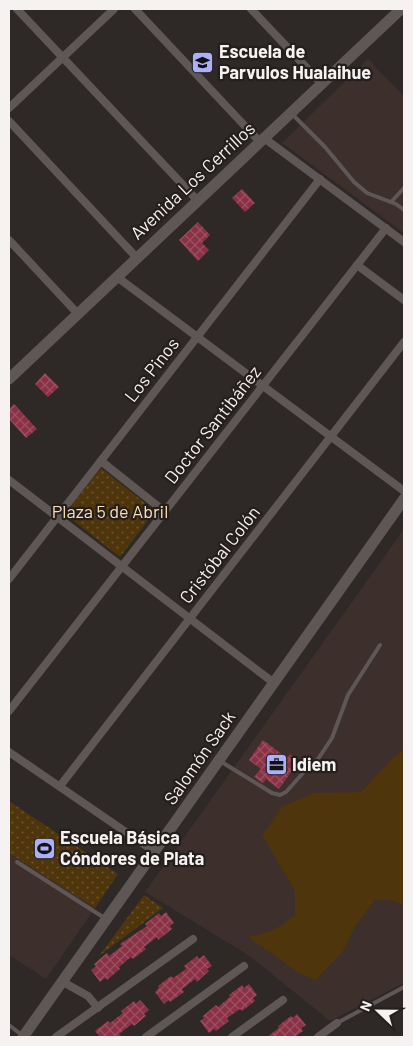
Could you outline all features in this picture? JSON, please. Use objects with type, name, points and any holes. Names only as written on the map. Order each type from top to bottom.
[{"type":"street","points":[[17,9],[198,201]]},
{"type":"street","points":[[9,108],[114,9]]},
{"type":"street","points":[[135,9],[262,140],[320,179],[404,242]]},
{"type":"street","points":[[251,9],[322,84]]},
{"type":"street","name":"Avenida Los Cerrillos","points":[[11,373],[78,314],[291,112],[400,12]]},
{"type":"street","points":[[9,121],[138,258]]},
{"type":"street","name":"Los Pinos","points":[[9,579],[320,179]]},
{"type":"street","name":"Doctor Santibáñez","points":[[9,711],[386,228]]},
{"type":"street","points":[[9,240],[78,314]]},
{"type":"street","points":[[357,265],[404,300]]},
{"type":"street","points":[[117,277],[404,491]]},
{"type":"street","name":"Cristóbal Colón","points":[[60,786],[404,342]]},
{"type":"street","points":[[101,461],[165,512]]},
{"type":"street","points":[[9,480],[274,683]]},
{"type":"street","name":"Salomón Sack","points":[[24,1037],[404,499]]},
{"type":"street","points":[[9,752],[155,852]]},
{"type":"street","points":[[56,1037],[193,939]]},
{"type":"street","points":[[146,1037],[244,966]]},
{"type":"street","points":[[63,982],[88,996],[98,1008]]},
{"type":"street","points":[[232,1037],[283,1000]]},
{"type":"street","points":[[318,1037],[337,1023]]},
{"type":"lane","points":[[291,112],[325,147],[354,182],[367,193],[391,202],[404,210]]},
{"type":"lane","points":[[391,202],[404,188]]},
{"type":"lane","points":[[220,760],[272,793],[280,795],[286,792],[311,764],[318,759],[332,738],[348,695],[380,645]]},
{"type":"lane","points":[[17,862],[107,919]]},
{"type":"lane","points":[[337,1023],[404,987]]},
{"type":"lane","points":[[9,1025],[24,1037]]},
{"type":"shaded area","points":[[368,59],[404,96],[404,233],[282,143]]},
{"type":"shaded area","points":[[404,529],[404,983],[330,1021],[248,955],[145,892]]},
{"type":"shaded area","name":"Escuela Básica Cóndores de Plata","points":[[9,853],[95,908],[46,979],[9,955]]},
{"type":"green space","name":"Plaza 5 de Abril","points":[[101,468],[155,511],[120,557],[65,514]]},
{"type":"green space","points":[[404,749],[404,905],[391,900],[375,900],[356,925],[343,951],[316,980],[299,973],[248,937],[274,930],[295,915],[295,891],[262,835],[282,807],[314,793],[361,792]]},
{"type":"green space","name":"Escuela Básica Cóndores de Plata","points":[[9,801],[118,874],[95,908],[9,853]]},
{"type":"green space","points":[[144,895],[163,908],[99,956]]},
{"type":"building","points":[[242,189],[255,203],[245,212],[232,198]]},
{"type":"building","points":[[198,222],[210,235],[202,243],[209,250],[198,261],[179,240]]},
{"type":"building","points":[[45,373],[59,387],[48,397],[35,384]]},
{"type":"building","points":[[14,404],[37,429],[26,438],[9,419],[9,409]]},
{"type":"building","name":"Idiem","points":[[263,740],[287,758],[290,754],[299,761],[279,789],[266,779],[263,783],[254,777],[261,769],[249,760]]},
{"type":"building","points":[[166,912],[174,923],[170,926],[172,929],[158,940],[157,937],[144,947],[146,949],[133,959],[131,957],[107,980],[105,978],[100,982],[91,970],[96,966],[94,964],[107,953],[109,956],[122,946],[120,944],[147,926],[145,924],[159,913],[161,916]]},
{"type":"building","points":[[204,955],[212,966],[207,969],[209,971],[197,982],[195,979],[182,989],[184,992],[164,1004],[155,992],[159,988],[158,986],[171,976],[173,978],[186,969],[184,966],[197,956],[199,959]]},
{"type":"building","points":[[249,984],[257,995],[253,998],[255,1001],[242,1011],[240,1009],[227,1018],[229,1021],[216,1031],[214,1029],[209,1033],[200,1021],[204,1018],[203,1016],[216,1005],[218,1007],[242,985],[244,988]]},
{"type":"building","points":[[140,1000],[149,1010],[144,1014],[146,1016],[134,1026],[132,1024],[119,1034],[122,1037],[100,1037],[95,1031],[123,1013],[121,1011],[134,1001],[136,1004]]},
{"type":"building","points":[[297,1014],[306,1025],[301,1028],[303,1031],[295,1037],[267,1037],[291,1016],[293,1018]]},
{"type":"place","name":"Escuela de Parvulos Hualaihue","points":[[203,62]]},
{"type":"place","name":"Idiem","points":[[276,765]]},
{"type":"place","name":"Escuela Básica Cóndores de Plata","points":[[44,848]]}]
